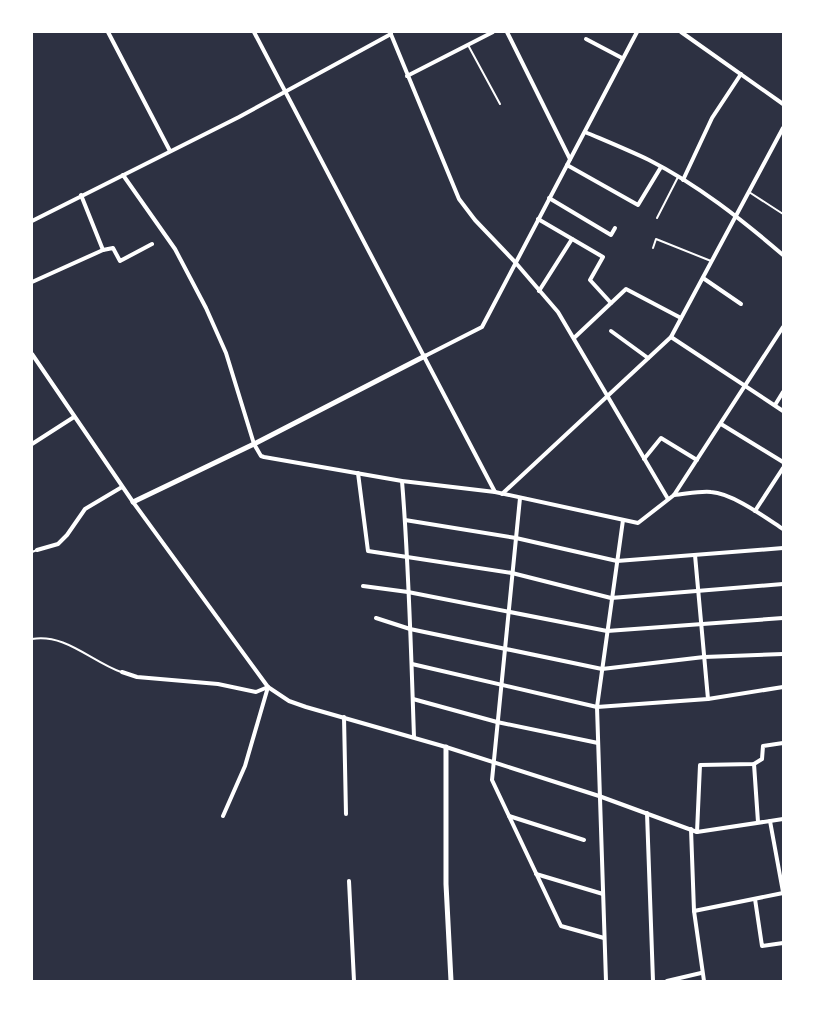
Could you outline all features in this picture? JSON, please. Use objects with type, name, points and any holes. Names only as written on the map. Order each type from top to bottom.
[{"type":"street","points":[[108,32],[170,151]]},
{"type":"street","points":[[254,32],[495,492]]},
{"type":"street","points":[[407,76],[493,32]]},
{"type":"street","points":[[506,32],[570,159]]},
{"type":"street","points":[[133,502],[254,444],[482,327],[637,32]]},
{"type":"street","points":[[681,32],[783,104]]},
{"type":"street","points":[[32,221],[239,117],[390,33],[459,199],[475,220],[515,262],[558,312],[668,499]]},
{"type":"street","points":[[586,39],[622,58]]},
{"type":"street","points":[[683,180],[712,118],[740,74]]},
{"type":"street","points":[[502,494],[671,337],[783,128]]},
{"type":"street","points":[[585,132],[661,167],[683,180],[737,216],[783,255]]},
{"type":"street","points":[[567,165],[638,205],[661,167]]},
{"type":"street","points":[[122,175],[175,249],[206,308],[226,352],[254,444],[261,456],[402,481],[495,492],[638,523],[668,499],[674,496],[712,492],[723,494],[755,511],[783,529]]},
{"type":"street","points":[[81,196],[103,250]]},
{"type":"street","points":[[550,198],[611,235],[616,228]]},
{"type":"street","points":[[538,219],[603,257],[590,280],[611,303]]},
{"type":"street","points":[[539,291],[572,239]]},
{"type":"street","points":[[32,282],[103,250],[113,248],[120,261],[152,244]]},
{"type":"street","points":[[703,278],[741,304]]},
{"type":"street","points":[[574,338],[626,289],[681,318]]},
{"type":"street","points":[[674,496],[783,327]]},
{"type":"street","points":[[611,331],[648,358]]},
{"type":"street","points":[[671,337],[783,411]]},
{"type":"street","points":[[32,354],[122,487],[268,687],[289,701],[414,737],[599,796],[697,832],[783,819]]},
{"type":"street","points":[[774,405],[783,392]]},
{"type":"street","points":[[32,444],[74,417]]},
{"type":"street","points":[[721,424],[783,462]]},
{"type":"street","points":[[644,459],[661,438],[697,460]]},
{"type":"street","points":[[755,511],[783,468]]},
{"type":"street","points":[[358,473],[368,551],[512,573],[611,598],[783,584]]},
{"type":"street","points":[[402,481],[408,557],[414,737]]},
{"type":"street","points":[[37,550],[58,544],[67,535],[86,510],[122,487]]},
{"type":"street","points":[[520,498],[492,780],[561,926],[604,938]]},
{"type":"street","points":[[405,520],[516,538],[617,561],[783,548]]},
{"type":"street","points":[[606,981],[597,707],[623,520]]},
{"type":"street","points":[[695,555],[708,699]]},
{"type":"street","points":[[363,586],[408,592],[607,631],[783,618]]},
{"type":"street","points":[[376,618],[410,629],[602,669],[704,657],[783,654]]},
{"type":"street","points":[[412,664],[597,707],[708,699],[783,687]]},
{"type":"street","points":[[122,672],[137,677],[218,684],[256,692],[268,687]]},
{"type":"street","points":[[223,816],[245,766],[268,687]]},
{"type":"street","points":[[413,699],[497,722],[598,743]]},
{"type":"street","points":[[344,717],[346,814]]},
{"type":"street","points":[[697,832],[700,765],[754,764],[762,758],[763,746],[783,743]]},
{"type":"street","points":[[446,747],[446,884],[452,981]]},
{"type":"street","points":[[754,764],[758,822]]},
{"type":"street","points":[[647,813],[653,981]]},
{"type":"street","points":[[509,816],[584,840]]},
{"type":"street","points":[[694,911],[783,892],[770,821]]},
{"type":"street","points":[[691,829],[694,911],[701,972],[704,981]]},
{"type":"street","points":[[536,874],[603,894]]},
{"type":"street","points":[[349,881],[354,981]]},
{"type":"street","points":[[755,898],[762,946],[783,943]]},
{"type":"street","points":[[667,981],[701,972]]},
{"type":"lane","points":[[468,45],[500,104]]},
{"type":"lane","points":[[657,218],[678,177]]},
{"type":"lane","points":[[749,192],[783,214]]},
{"type":"lane","points":[[652,248],[656,239],[712,261]]},
{"type":"lane","points":[[32,552],[37,550]]},
{"type":"lane","points":[[32,639],[49,639],[62,642],[122,672]]}]
